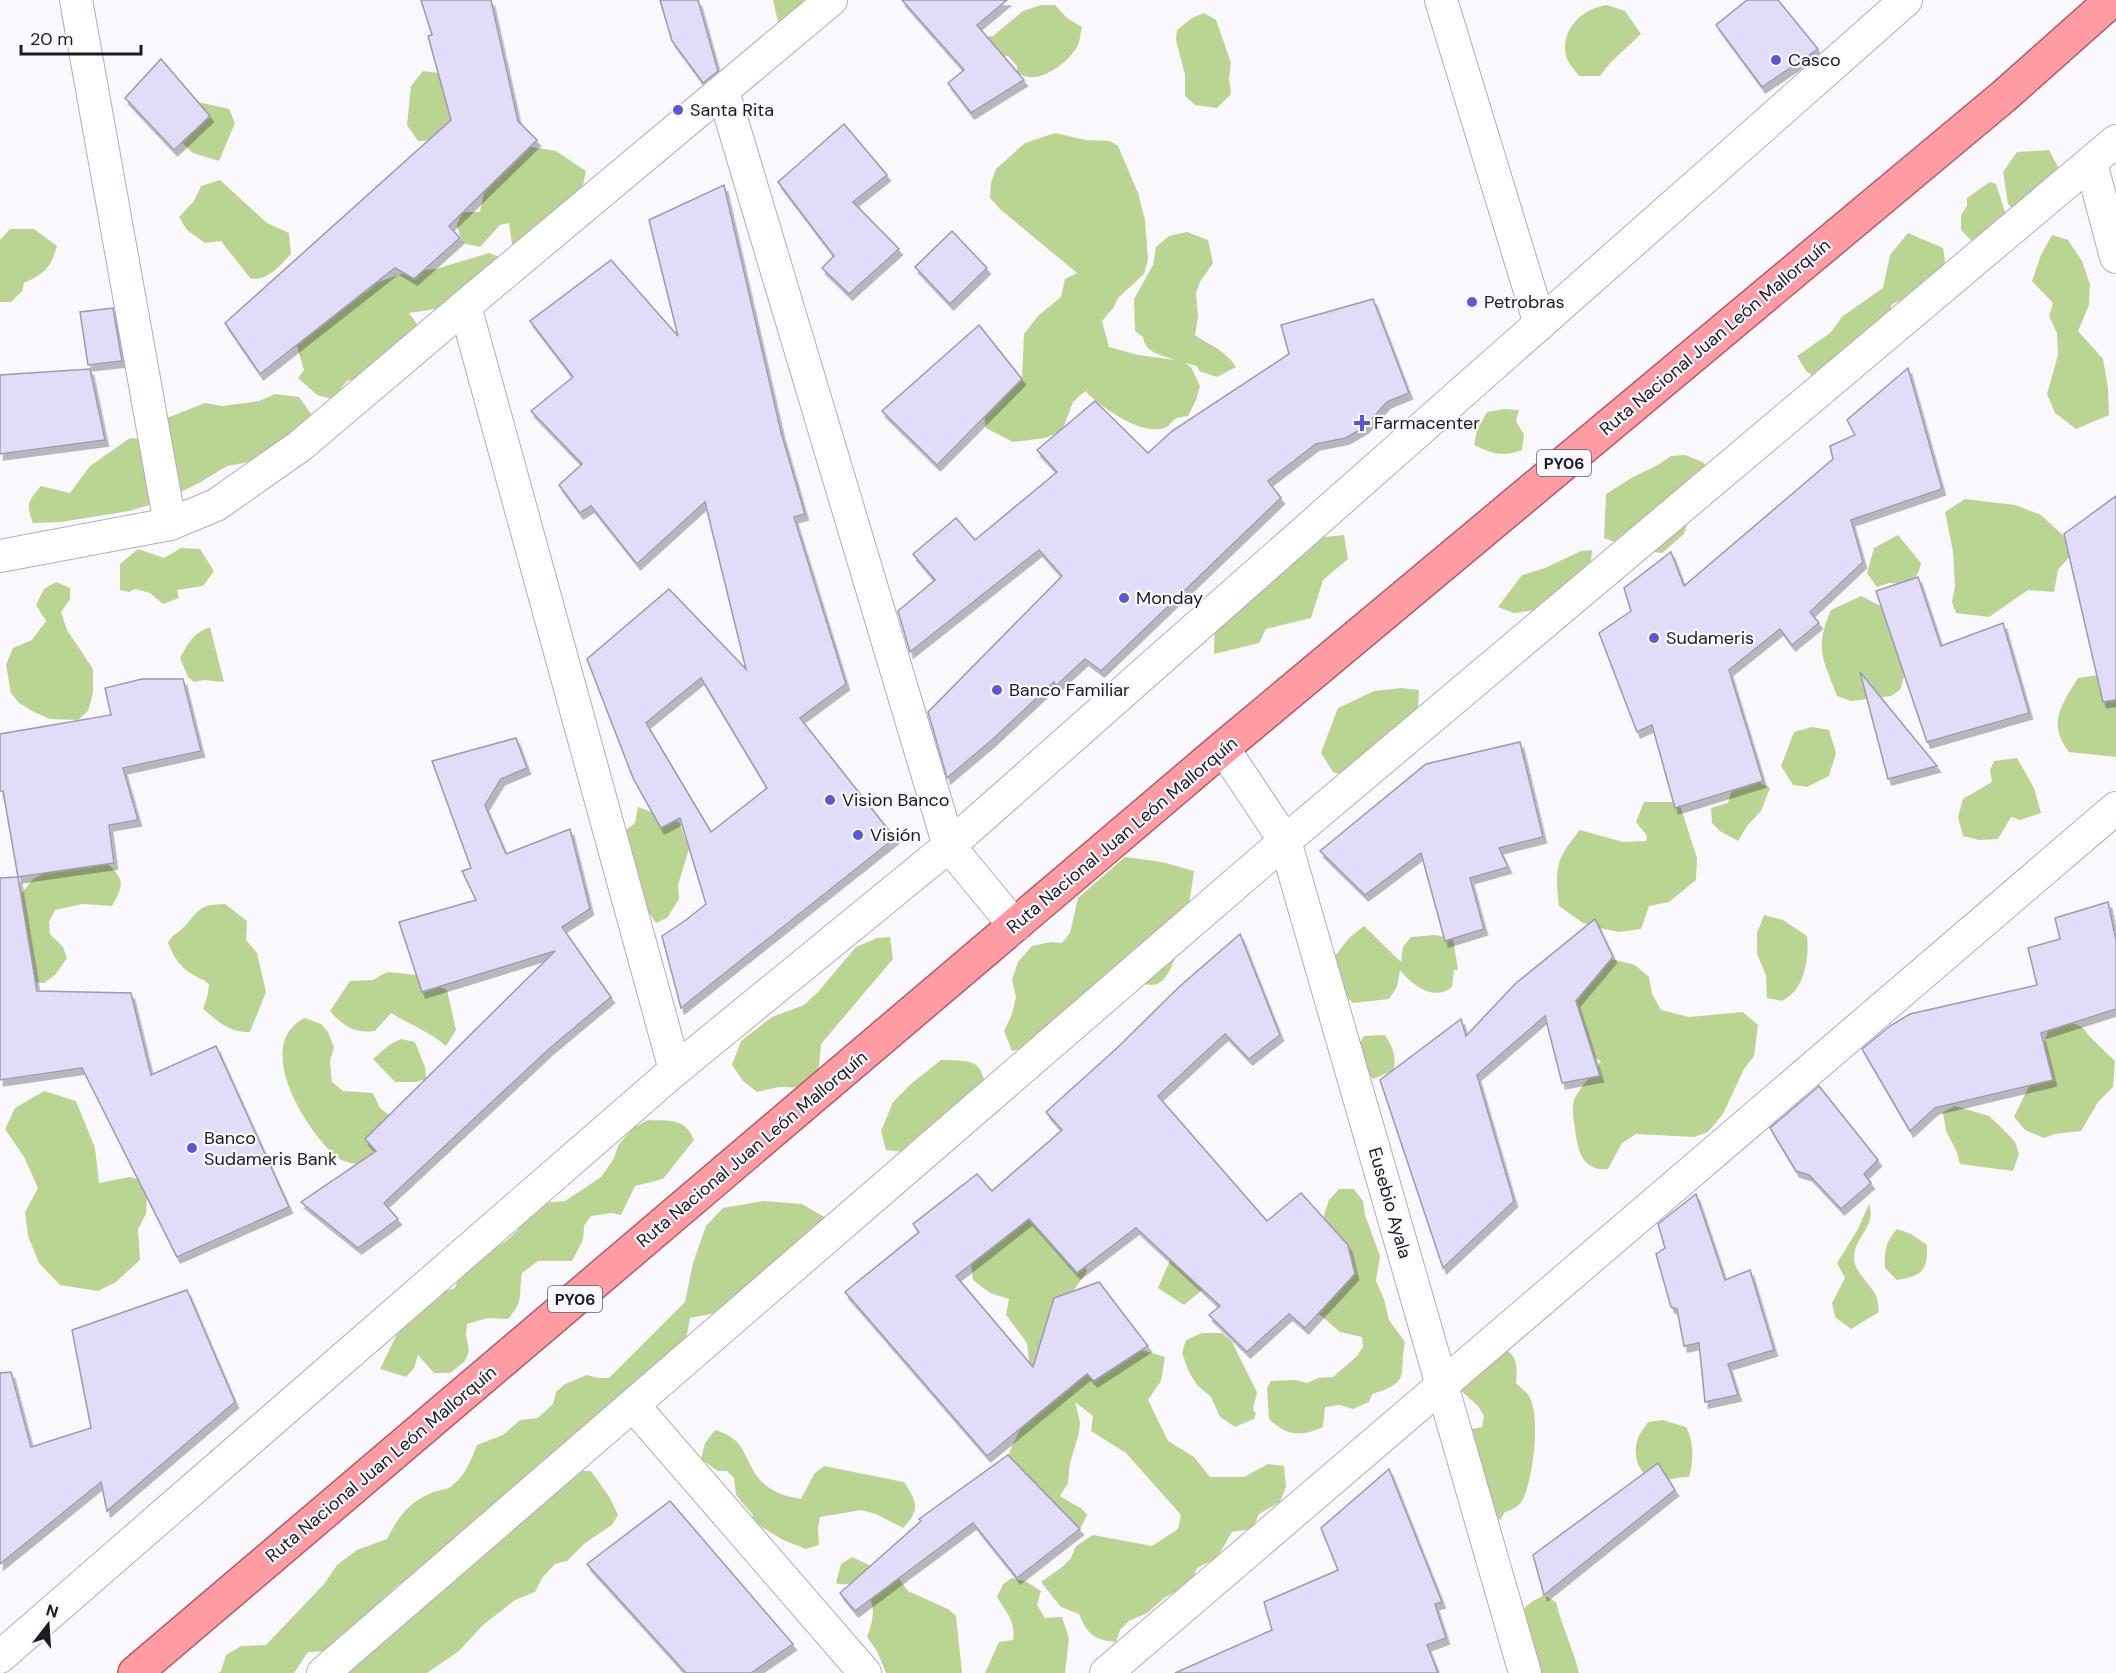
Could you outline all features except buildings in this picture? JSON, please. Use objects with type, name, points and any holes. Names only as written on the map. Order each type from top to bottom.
[{"type":"highway","name":"Ruta Nacional Juan León Mallorquín","points":[[135,1673],[1223,748],[2004,96],[2112,0]]},
{"type":"street","points":[[76,0],[170,524]]},
{"type":"street","points":[[0,556],[170,524],[216,505],[300,446],[831,0]]},
{"type":"street","points":[[1441,0],[1540,324]]},
{"type":"street","points":[[0,1657],[675,1070],[949,846],[1906,0]]},
{"type":"street","points":[[723,91],[949,846],[1016,926]]},
{"type":"street","points":[[323,1673],[1285,841],[2116,141]]},
{"type":"street","points":[[2091,163],[2116,257]]},
{"type":"street","points":[[465,306],[675,1070]]},
{"type":"street","name":"Eusebio Ayala","points":[[1223,748],[1285,841],[1525,1673]]},
{"type":"street","points":[[1106,1673],[2116,808]]},
{"type":"street","points":[[633,1405],[865,1673]]},
{"type":"green space","points":[[773,0],[809,0],[778,22]]},
{"type":"green space","points":[[1041,5],[1055,5],[1067,18],[1082,27],[1077,48],[1049,73],[1032,77],[1024,76],[1017,72],[1017,66],[1008,56],[996,56],[975,38],[993,36],[1023,11]]},
{"type":"green space","points":[[1607,5],[1625,11],[1641,34],[1610,63],[1600,76],[1579,76],[1567,58],[1566,37],[1582,15]]},
{"type":"green space","points":[[1204,13],[1216,20],[1231,63],[1229,78],[1231,94],[1217,108],[1195,105],[1185,96],[1185,75],[1176,40],[1177,30],[1192,18]]},
{"type":"green space","points":[[423,71],[439,73],[476,105],[435,140],[418,141],[407,125],[411,86]]},
{"type":"green space","points":[[198,102],[229,109],[235,123],[219,161],[193,153],[178,139],[181,113]]},
{"type":"green space","points":[[1055,133],[1086,140],[1110,141],[1118,146],[1138,193],[1145,220],[1148,259],[1144,274],[1118,298],[1114,307],[1102,321],[1109,347],[1138,355],[1175,360],[1151,351],[1143,337],[1135,331],[1134,299],[1153,265],[1156,247],[1169,236],[1187,232],[1208,240],[1213,263],[1200,282],[1196,293],[1198,317],[1195,335],[1223,352],[1236,367],[1217,377],[1199,371],[1197,366],[1185,363],[1191,367],[1200,386],[1196,400],[1188,416],[1176,418],[1166,427],[1144,428],[1133,424],[1111,412],[1085,391],[1073,402],[1062,431],[1045,438],[1013,442],[986,428],[980,385],[1011,387],[1022,379],[1024,334],[1038,316],[1061,297],[1065,279],[1077,273],[1001,210],[990,198],[991,183],[996,169],[1025,143]]},
{"type":"green space","points":[[526,146],[556,151],[586,171],[580,199],[546,243],[512,244],[509,223],[500,225],[480,247],[462,243],[457,225],[462,212],[480,212],[484,192]]},
{"type":"green space","points":[[2049,150],[2064,178],[2017,212],[2008,204],[2003,172],[2017,152]]},
{"type":"green space","points":[[220,180],[267,223],[289,233],[291,254],[262,278],[250,278],[221,241],[205,243],[187,230],[179,217],[194,201],[201,186]]},
{"type":"green space","points":[[1990,182],[1996,184],[2008,221],[1974,243],[1961,230],[1961,215],[1967,206],[1967,198]]},
{"type":"green space","points":[[10,229],[34,229],[57,246],[46,269],[24,283],[22,291],[11,302],[0,302],[0,240]]},
{"type":"green space","points":[[1908,233],[1943,248],[1944,269],[1919,290],[1892,304],[1887,319],[1821,382],[1806,371],[1797,356],[1830,333],[1843,316],[1883,288],[1890,255]]},
{"type":"green space","points":[[2052,235],[2068,240],[2082,261],[2090,284],[2089,305],[2078,331],[2103,359],[2108,388],[2109,415],[2076,429],[2055,413],[2047,394],[2058,355],[2057,333],[2049,316],[2053,303],[2032,281],[2041,255]]},
{"type":"green space","points":[[489,253],[503,258],[449,307],[409,313],[417,324],[408,358],[372,375],[347,381],[332,399],[317,395],[298,378],[304,370],[295,340],[345,284],[367,292],[376,283],[409,271],[436,269]]},
{"type":"green space","points":[[275,394],[299,397],[316,421],[271,458],[227,466],[163,501],[129,511],[61,522],[33,523],[29,503],[41,486],[70,493],[90,466],[130,438],[158,440],[162,420],[205,403],[223,406],[259,401]]},
{"type":"green space","points":[[1504,409],[1519,410],[1516,421],[1524,435],[1522,450],[1498,454],[1474,445],[1477,430],[1487,412]]},
{"type":"green space","points":[[1685,455],[1703,462],[1706,467],[1684,534],[1662,553],[1632,549],[1604,538],[1606,494],[1671,456]]},
{"type":"green space","points":[[1965,499],[2015,505],[2041,515],[2077,548],[2058,570],[2054,592],[2028,590],[1989,617],[1956,613],[1952,602],[1955,586],[1953,551],[1945,512]]},
{"type":"green space","points":[[1344,535],[1348,559],[1323,580],[1311,618],[1266,629],[1259,643],[1214,654],[1215,612],[1222,592],[1244,564],[1282,536],[1314,538]]},
{"type":"green space","points":[[1898,535],[1921,563],[1919,571],[1911,584],[1889,583],[1877,587],[1867,573],[1874,548]]},
{"type":"green space","points":[[181,548],[200,549],[214,571],[203,586],[177,590],[179,598],[163,604],[150,593],[135,589],[129,592],[120,590],[120,564],[138,549],[164,558]]},
{"type":"green space","points":[[1592,550],[1589,585],[1535,610],[1514,613],[1498,607],[1522,575],[1545,568],[1581,551]]},
{"type":"green space","points":[[56,582],[70,588],[70,599],[61,612],[67,630],[93,669],[93,693],[88,711],[78,720],[50,719],[19,703],[11,693],[6,665],[13,648],[32,640],[46,621],[36,605],[44,589]]},
{"type":"green space","points":[[1861,596],[1881,606],[1892,624],[1907,667],[1900,690],[1891,696],[1851,701],[1837,696],[1824,662],[1822,644],[1831,610]]},
{"type":"green space","points":[[210,627],[224,682],[204,680],[194,682],[188,677],[180,658],[195,636]]},
{"type":"green space","points":[[2116,670],[2116,757],[2069,752],[2062,742],[2058,723],[2066,697],[2078,678],[2111,673]]},
{"type":"green space","points":[[1402,688],[1419,690],[1418,707],[1410,721],[1357,780],[1333,772],[1321,753],[1338,708],[1374,691]]},
{"type":"green space","points":[[1812,727],[1829,730],[1836,753],[1829,776],[1807,787],[1793,785],[1781,766],[1794,732]]},
{"type":"green space","points":[[2017,758],[2034,788],[2041,813],[2020,820],[2011,817],[1998,839],[1979,840],[1963,836],[1958,817],[1963,799],[1992,782],[1990,770],[1994,761]]},
{"type":"green space","points":[[1747,776],[1770,788],[1761,811],[1747,826],[1738,841],[1720,831],[1712,823],[1711,808],[1728,803],[1732,790]]},
{"type":"green space","points":[[1644,802],[1679,802],[1697,858],[1696,880],[1669,902],[1649,906],[1641,929],[1619,932],[1583,923],[1559,906],[1557,873],[1561,857],[1580,830],[1623,842],[1646,841],[1647,836],[1636,822]]},
{"type":"green space","points":[[638,807],[679,822],[689,849],[678,885],[679,899],[667,918],[656,923],[646,908],[621,834],[635,823]]},
{"type":"green space","points":[[1125,857],[1162,862],[1194,871],[1179,949],[1173,964],[1159,983],[1145,984],[1131,979],[1029,1047],[1012,1051],[1004,1031],[1012,1014],[1016,997],[1012,980],[1018,962],[1032,946],[1051,942],[1062,943],[1070,933],[1078,898]]},
{"type":"green space","points":[[108,864],[118,875],[121,884],[112,906],[83,904],[55,910],[49,922],[50,934],[63,947],[67,958],[55,975],[44,983],[24,982],[28,938],[21,894],[33,879],[47,872]]},
{"type":"green space","points":[[225,904],[247,921],[246,940],[257,953],[266,992],[250,1032],[236,1031],[219,1022],[203,1009],[209,985],[182,967],[168,943],[198,911],[210,905]]},
{"type":"green space","points":[[1764,915],[1783,920],[1807,936],[1808,949],[1803,976],[1796,990],[1782,1001],[1767,998],[1766,975],[1757,954],[1757,933]]},
{"type":"green space","points":[[1364,926],[1401,962],[1403,947],[1411,937],[1435,935],[1453,939],[1458,970],[1454,970],[1452,987],[1438,993],[1424,990],[1400,970],[1397,987],[1389,999],[1353,1003],[1340,991],[1332,960],[1349,938]]},
{"type":"green space","points":[[890,937],[893,959],[821,1044],[817,1088],[779,1087],[757,1092],[743,1081],[732,1065],[741,1041],[772,1017],[804,1005],[856,947],[877,938]]},
{"type":"green space","points":[[1611,959],[1635,965],[1649,977],[1652,994],[1661,1010],[1689,1017],[1743,1012],[1758,1025],[1754,1056],[1744,1069],[1723,1114],[1708,1132],[1694,1137],[1636,1134],[1622,1143],[1608,1169],[1599,1169],[1592,1167],[1582,1157],[1577,1143],[1573,1110],[1576,1096],[1601,1061],[1582,1051],[1570,1008],[1580,985]]},
{"type":"green space","points":[[387,972],[417,975],[447,990],[456,1030],[446,1046],[391,1013],[375,1031],[368,1032],[350,1028],[330,1011],[350,981],[373,980]]},
{"type":"green space","points":[[305,1018],[321,1024],[328,1032],[334,1047],[330,1061],[332,1082],[343,1091],[373,1093],[380,1108],[392,1117],[391,1138],[364,1164],[341,1160],[325,1146],[300,1110],[290,1088],[284,1067],[283,1047],[290,1030]]},
{"type":"green space","points":[[2060,1018],[2082,1027],[2115,1061],[2113,1087],[2098,1102],[2081,1131],[2055,1134],[2044,1138],[2025,1130],[2014,1117],[2032,1080],[2048,1031]]},
{"type":"green space","points":[[1385,1035],[1393,1052],[1394,1070],[1373,1079],[1363,1072],[1356,1049],[1364,1036]]},
{"type":"green space","points":[[401,1039],[415,1042],[425,1067],[426,1079],[416,1082],[395,1082],[373,1059],[389,1045]]},
{"type":"green space","points":[[941,1060],[971,1062],[976,1065],[983,1076],[989,1098],[903,1152],[886,1150],[881,1131],[893,1102]]},
{"type":"green space","points":[[44,1091],[76,1101],[95,1148],[99,1183],[130,1177],[154,1183],[147,1196],[146,1214],[138,1229],[140,1260],[116,1282],[98,1291],[60,1285],[39,1263],[28,1236],[25,1212],[38,1188],[24,1157],[5,1129],[15,1108]]},
{"type":"green space","points":[[1955,1106],[1989,1116],[2015,1142],[2019,1154],[2013,1171],[1960,1164],[1946,1131],[1943,1112]]},
{"type":"green space","points":[[648,1120],[681,1124],[686,1127],[694,1140],[663,1179],[635,1186],[621,1215],[612,1213],[591,1216],[584,1226],[583,1240],[572,1261],[538,1261],[522,1273],[517,1307],[508,1319],[488,1318],[467,1324],[469,1351],[465,1361],[450,1373],[434,1373],[418,1355],[414,1368],[406,1377],[380,1369],[399,1330],[433,1295],[455,1288],[461,1270],[481,1255],[505,1242],[518,1230],[522,1220],[544,1203],[565,1201],[601,1177],[613,1160],[619,1144],[633,1128]]},
{"type":"green space","points":[[1339,1189],[1354,1189],[1363,1201],[1365,1215],[1380,1256],[1376,1281],[1384,1299],[1389,1320],[1405,1342],[1401,1375],[1399,1381],[1385,1390],[1372,1394],[1369,1402],[1353,1409],[1340,1405],[1325,1407],[1323,1427],[1301,1433],[1288,1432],[1269,1419],[1267,1388],[1271,1381],[1296,1380],[1307,1383],[1318,1378],[1333,1377],[1356,1357],[1363,1347],[1362,1337],[1340,1332],[1319,1314],[1323,1294],[1323,1218],[1329,1200]]},
{"type":"green space","points":[[764,1201],[802,1204],[826,1218],[822,1247],[815,1265],[797,1284],[773,1293],[731,1299],[726,1311],[690,1318],[675,1370],[570,1471],[591,1471],[610,1498],[618,1515],[612,1525],[585,1543],[567,1561],[555,1564],[542,1578],[535,1592],[515,1600],[483,1625],[459,1651],[427,1673],[331,1673],[363,1646],[395,1632],[406,1615],[428,1568],[398,1585],[382,1600],[382,1622],[344,1634],[331,1651],[308,1652],[294,1673],[218,1673],[221,1671],[226,1655],[241,1646],[266,1645],[324,1584],[337,1565],[357,1550],[387,1539],[400,1517],[410,1506],[423,1497],[448,1488],[458,1481],[477,1445],[503,1435],[520,1420],[538,1418],[553,1404],[556,1392],[565,1384],[587,1375],[609,1378],[685,1302],[693,1263],[706,1226],[723,1208]]},
{"type":"green space","points":[[1869,1204],[1870,1219],[1855,1250],[1854,1262],[1875,1293],[1879,1312],[1851,1329],[1835,1317],[1832,1303],[1845,1278],[1837,1263],[1858,1229]]},
{"type":"green space","points":[[1025,1214],[1083,1259],[1087,1271],[1074,1290],[1061,1296],[1055,1324],[1165,1357],[1161,1381],[1148,1400],[1168,1441],[1194,1457],[1210,1477],[1244,1477],[1268,1464],[1284,1466],[1286,1487],[1280,1502],[1259,1514],[1252,1529],[1232,1532],[1217,1558],[1197,1568],[1191,1583],[1164,1598],[1147,1613],[1129,1621],[1120,1630],[1116,1642],[1102,1640],[1092,1635],[1079,1614],[1061,1607],[1041,1582],[1071,1558],[1076,1546],[1093,1535],[1152,1546],[1178,1529],[1181,1515],[1126,1453],[1091,1431],[1093,1416],[1075,1402],[1080,1422],[1079,1433],[1070,1463],[1068,1483],[1060,1496],[1082,1509],[1087,1515],[1080,1529],[1070,1537],[1044,1518],[1051,1499],[1030,1479],[1014,1469],[1008,1455],[1034,1400],[1027,1343],[1006,1315],[1009,1299],[990,1293],[973,1280],[971,1264]]},
{"type":"green space","points":[[1897,1229],[1911,1234],[1927,1245],[1927,1254],[1922,1271],[1897,1280],[1885,1268],[1885,1251],[1890,1238]]},
{"type":"green space","points":[[1174,1251],[1221,1288],[1202,1290],[1184,1305],[1158,1288]]},
{"type":"green space","points":[[1202,1333],[1222,1333],[1232,1342],[1257,1392],[1253,1409],[1256,1414],[1254,1419],[1235,1427],[1220,1417],[1211,1397],[1197,1385],[1189,1372],[1182,1353],[1186,1340]]},
{"type":"green space","points":[[1496,1343],[1514,1358],[1517,1368],[1516,1383],[1529,1396],[1535,1418],[1534,1447],[1527,1490],[1516,1507],[1505,1512],[1502,1521],[1494,1515],[1467,1430],[1482,1427],[1484,1416],[1478,1406],[1457,1387]]},
{"type":"green space","points":[[1662,1420],[1686,1427],[1689,1433],[1692,1464],[1689,1477],[1656,1480],[1645,1474],[1638,1464],[1636,1444],[1639,1436],[1648,1422]]},
{"type":"green space","points":[[715,1430],[726,1434],[739,1444],[760,1480],[779,1493],[801,1499],[814,1474],[824,1466],[904,1482],[914,1501],[912,1516],[903,1528],[876,1514],[861,1510],[820,1517],[819,1545],[806,1549],[783,1540],[752,1521],[753,1515],[736,1495],[734,1478],[727,1471],[718,1471],[701,1459],[705,1443]]},
{"type":"green space","points":[[852,1557],[899,1579],[908,1591],[948,1609],[956,1616],[962,1673],[886,1673],[877,1651],[867,1637],[873,1614],[869,1597],[858,1585],[836,1583],[841,1564]]},
{"type":"green space","points":[[1012,1578],[1027,1582],[1041,1591],[1037,1605],[1045,1618],[1062,1617],[1069,1638],[1065,1673],[985,1673],[999,1642],[1013,1640],[1012,1622],[997,1597],[1003,1584]]},
{"type":"green space","points":[[1544,1595],[1556,1602],[1579,1673],[1541,1673],[1533,1660],[1523,1632],[1522,1616],[1526,1607]]},
{"type":"place","name":"Casco","points":[[1776,60]]},
{"type":"place","name":"Santa Rita","points":[[678,110]]},
{"type":"place","name":"Petrobras","points":[[1472,302]]},
{"type":"place","name":"Farmacenter","points":[[1362,423]]},
{"type":"place","name":"Monday","points":[[1124,598]]},
{"type":"place","name":"Sudameris","points":[[1654,638]]},
{"type":"place","name":"Banco Familiar","points":[[997,690]]},
{"type":"place","name":"Vision Banco","points":[[830,800]]},
{"type":"place","name":"Visión","points":[[858,835]]},
{"type":"place","name":"Banco Sudameris Bank","points":[[192,1148]]}]
